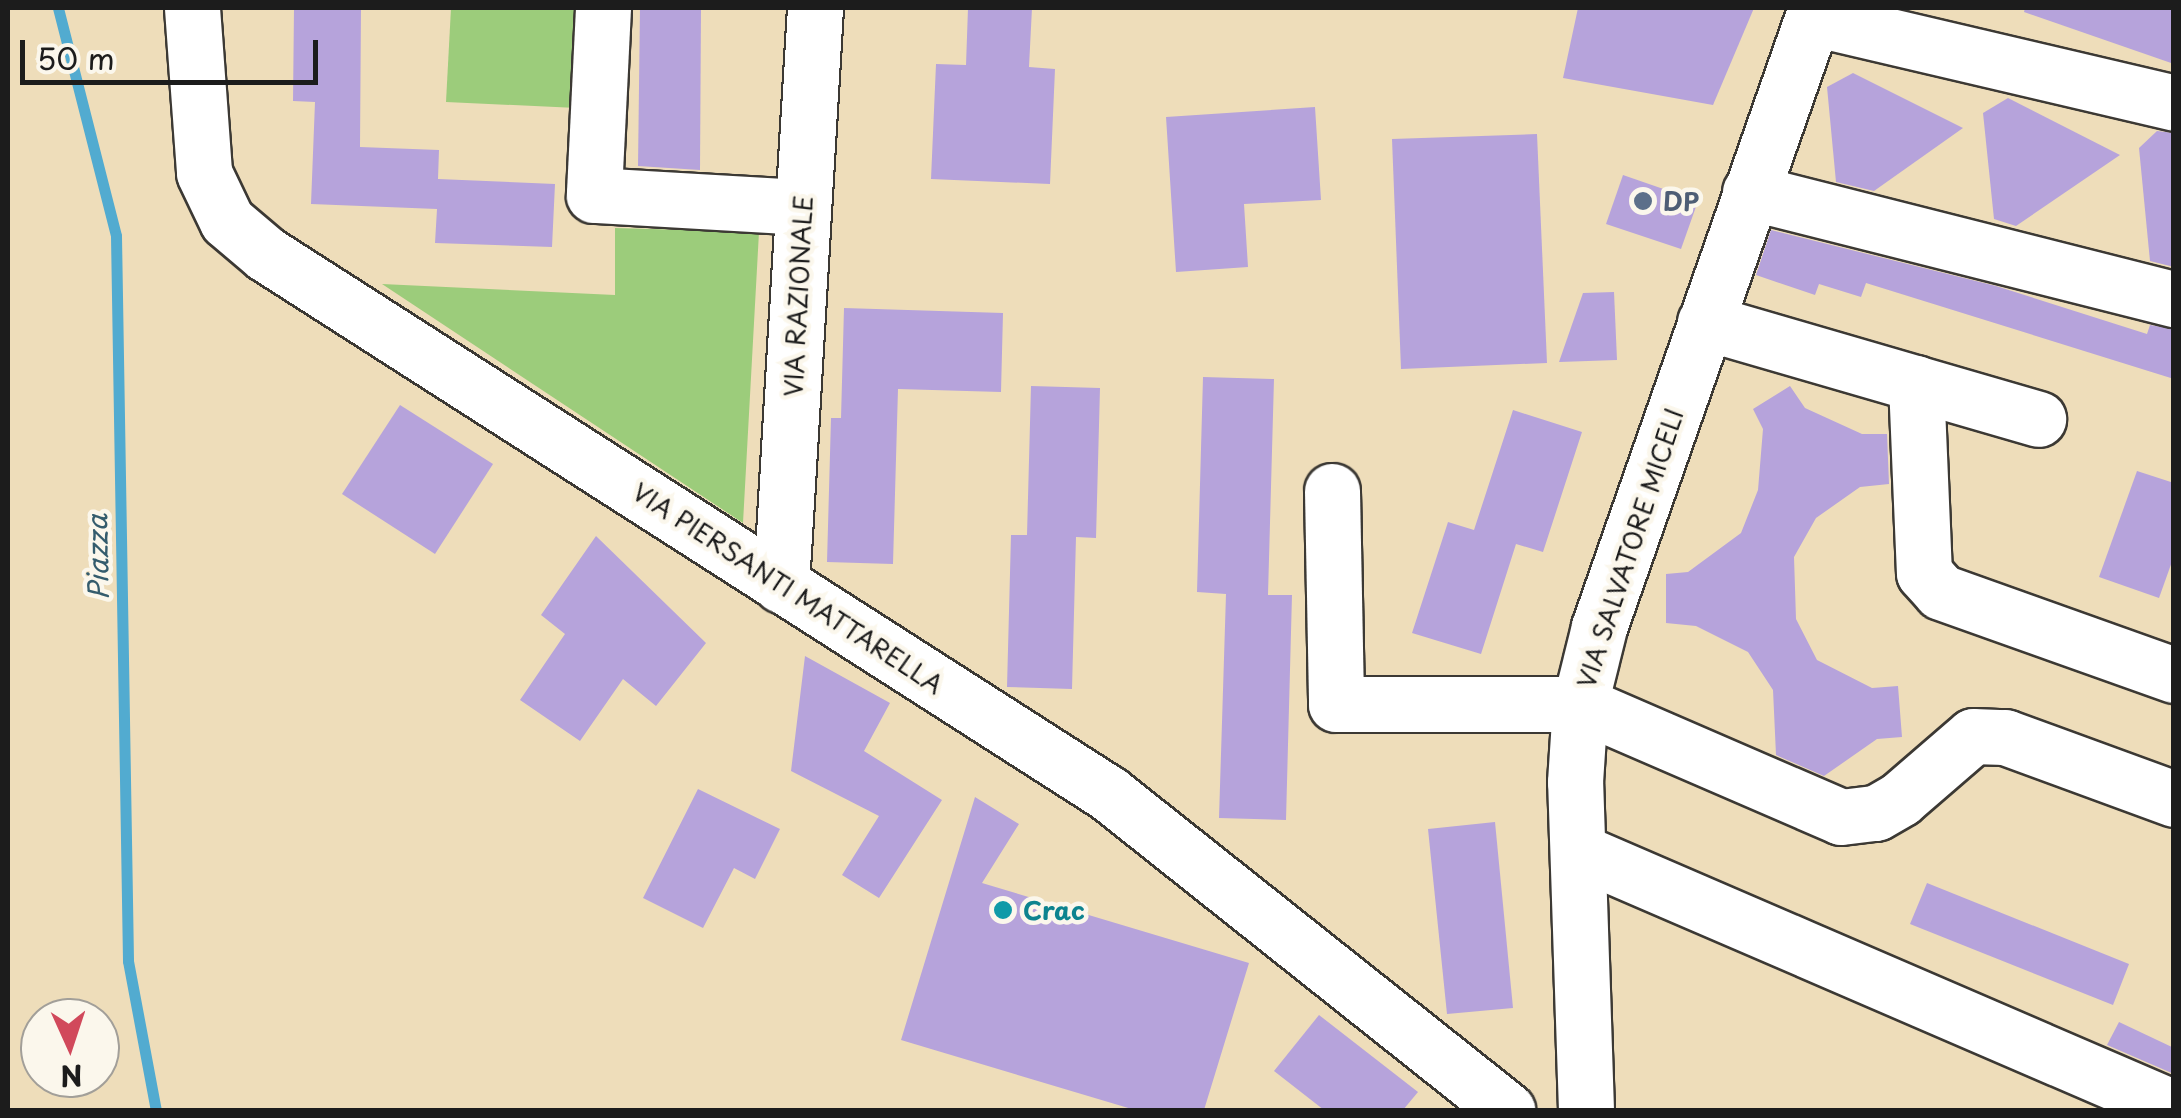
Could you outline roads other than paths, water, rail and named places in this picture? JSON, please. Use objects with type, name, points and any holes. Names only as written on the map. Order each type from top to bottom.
[{"type":"street","name":"VIA PIERSANTI MATTARELLA","points":[[192,8],[204,172],[227,222],[266,254],[1108,794],[1507,1110]]},
{"type":"street","points":[[603,8],[594,195],[803,207]]},
{"type":"street","name":"VIA RAZIONALE","points":[[782,584],[815,8]]},
{"type":"street","points":[[1814,13],[2174,103]]},
{"type":"street","name":"VIA SALVATORE MICELI","points":[[1586,1110],[1578,851],[1580,704],[1599,627],[1814,13]]},
{"type":"street","points":[[1750,192],[2174,299]]},
{"type":"street","points":[[1705,322],[2038,419]]},
{"type":"street","points":[[1916,383],[1924,573],[1941,592],[2174,675]]},
{"type":"street","points":[[1332,491],[1336,704],[1580,704],[1841,817],[1876,813],[1900,799],[1974,736],[2005,737],[2174,800]]},
{"type":"street","points":[[1578,851],[2174,1108]]},
{"type":"waterway","name":"Piazza","points":[[58,8],[116,236],[128,961],[156,1110]]},
{"type":"place","name":"DP","points":[[1643,201]]},
{"type":"place","name":"Crac","points":[[1003,910]]}]
